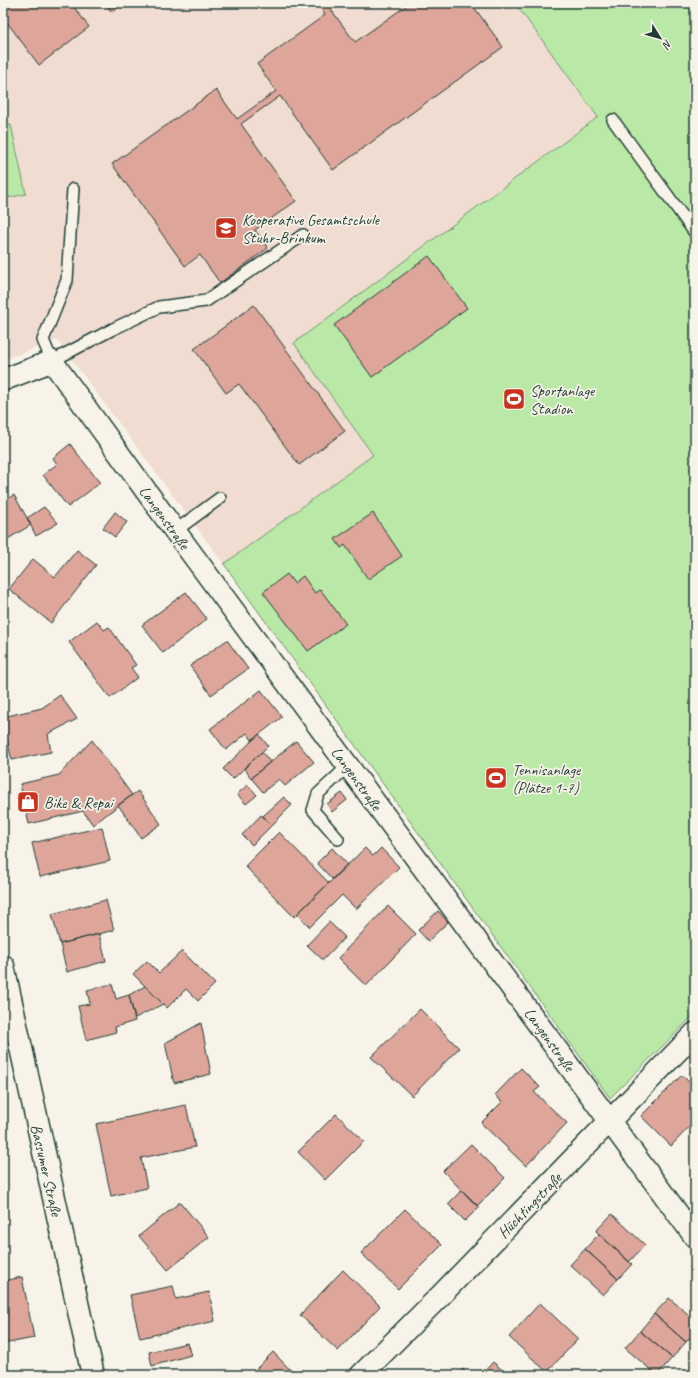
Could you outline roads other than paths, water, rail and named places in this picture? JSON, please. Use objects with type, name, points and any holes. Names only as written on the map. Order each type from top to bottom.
[{"type":"street","points":[[3,380],[52,361]]},
{"type":"street","name":"Langenstraße","points":[[52,361],[175,531],[695,1237]]},
{"type":"street","name":"Bassumer Straße","points":[[3,966],[93,1375]]},
{"type":"street","name":"Hüchtingstraße","points":[[361,1375],[695,1033]]},
{"type":"lane","points":[[613,120],[695,233]]},
{"type":"lane","points":[[73,189],[67,280],[43,340],[52,361],[113,328],[159,307],[206,301],[303,235]]},
{"type":"lane","points":[[175,531],[220,498]]},
{"type":"lane","points":[[338,839],[313,810],[318,794],[348,766]]},
{"type":"place","name":"Kooperative Gesamtschule Stuhr-Brinkum","points":[[226,228]]},
{"type":"place","name":"Sportanlage Stadion","points":[[514,399]]},
{"type":"place","name":"Tennisanlage (Plätze 1-7)","points":[[496,778]]},
{"type":"place","name":"Bike & Repai","points":[[28,802]]}]
